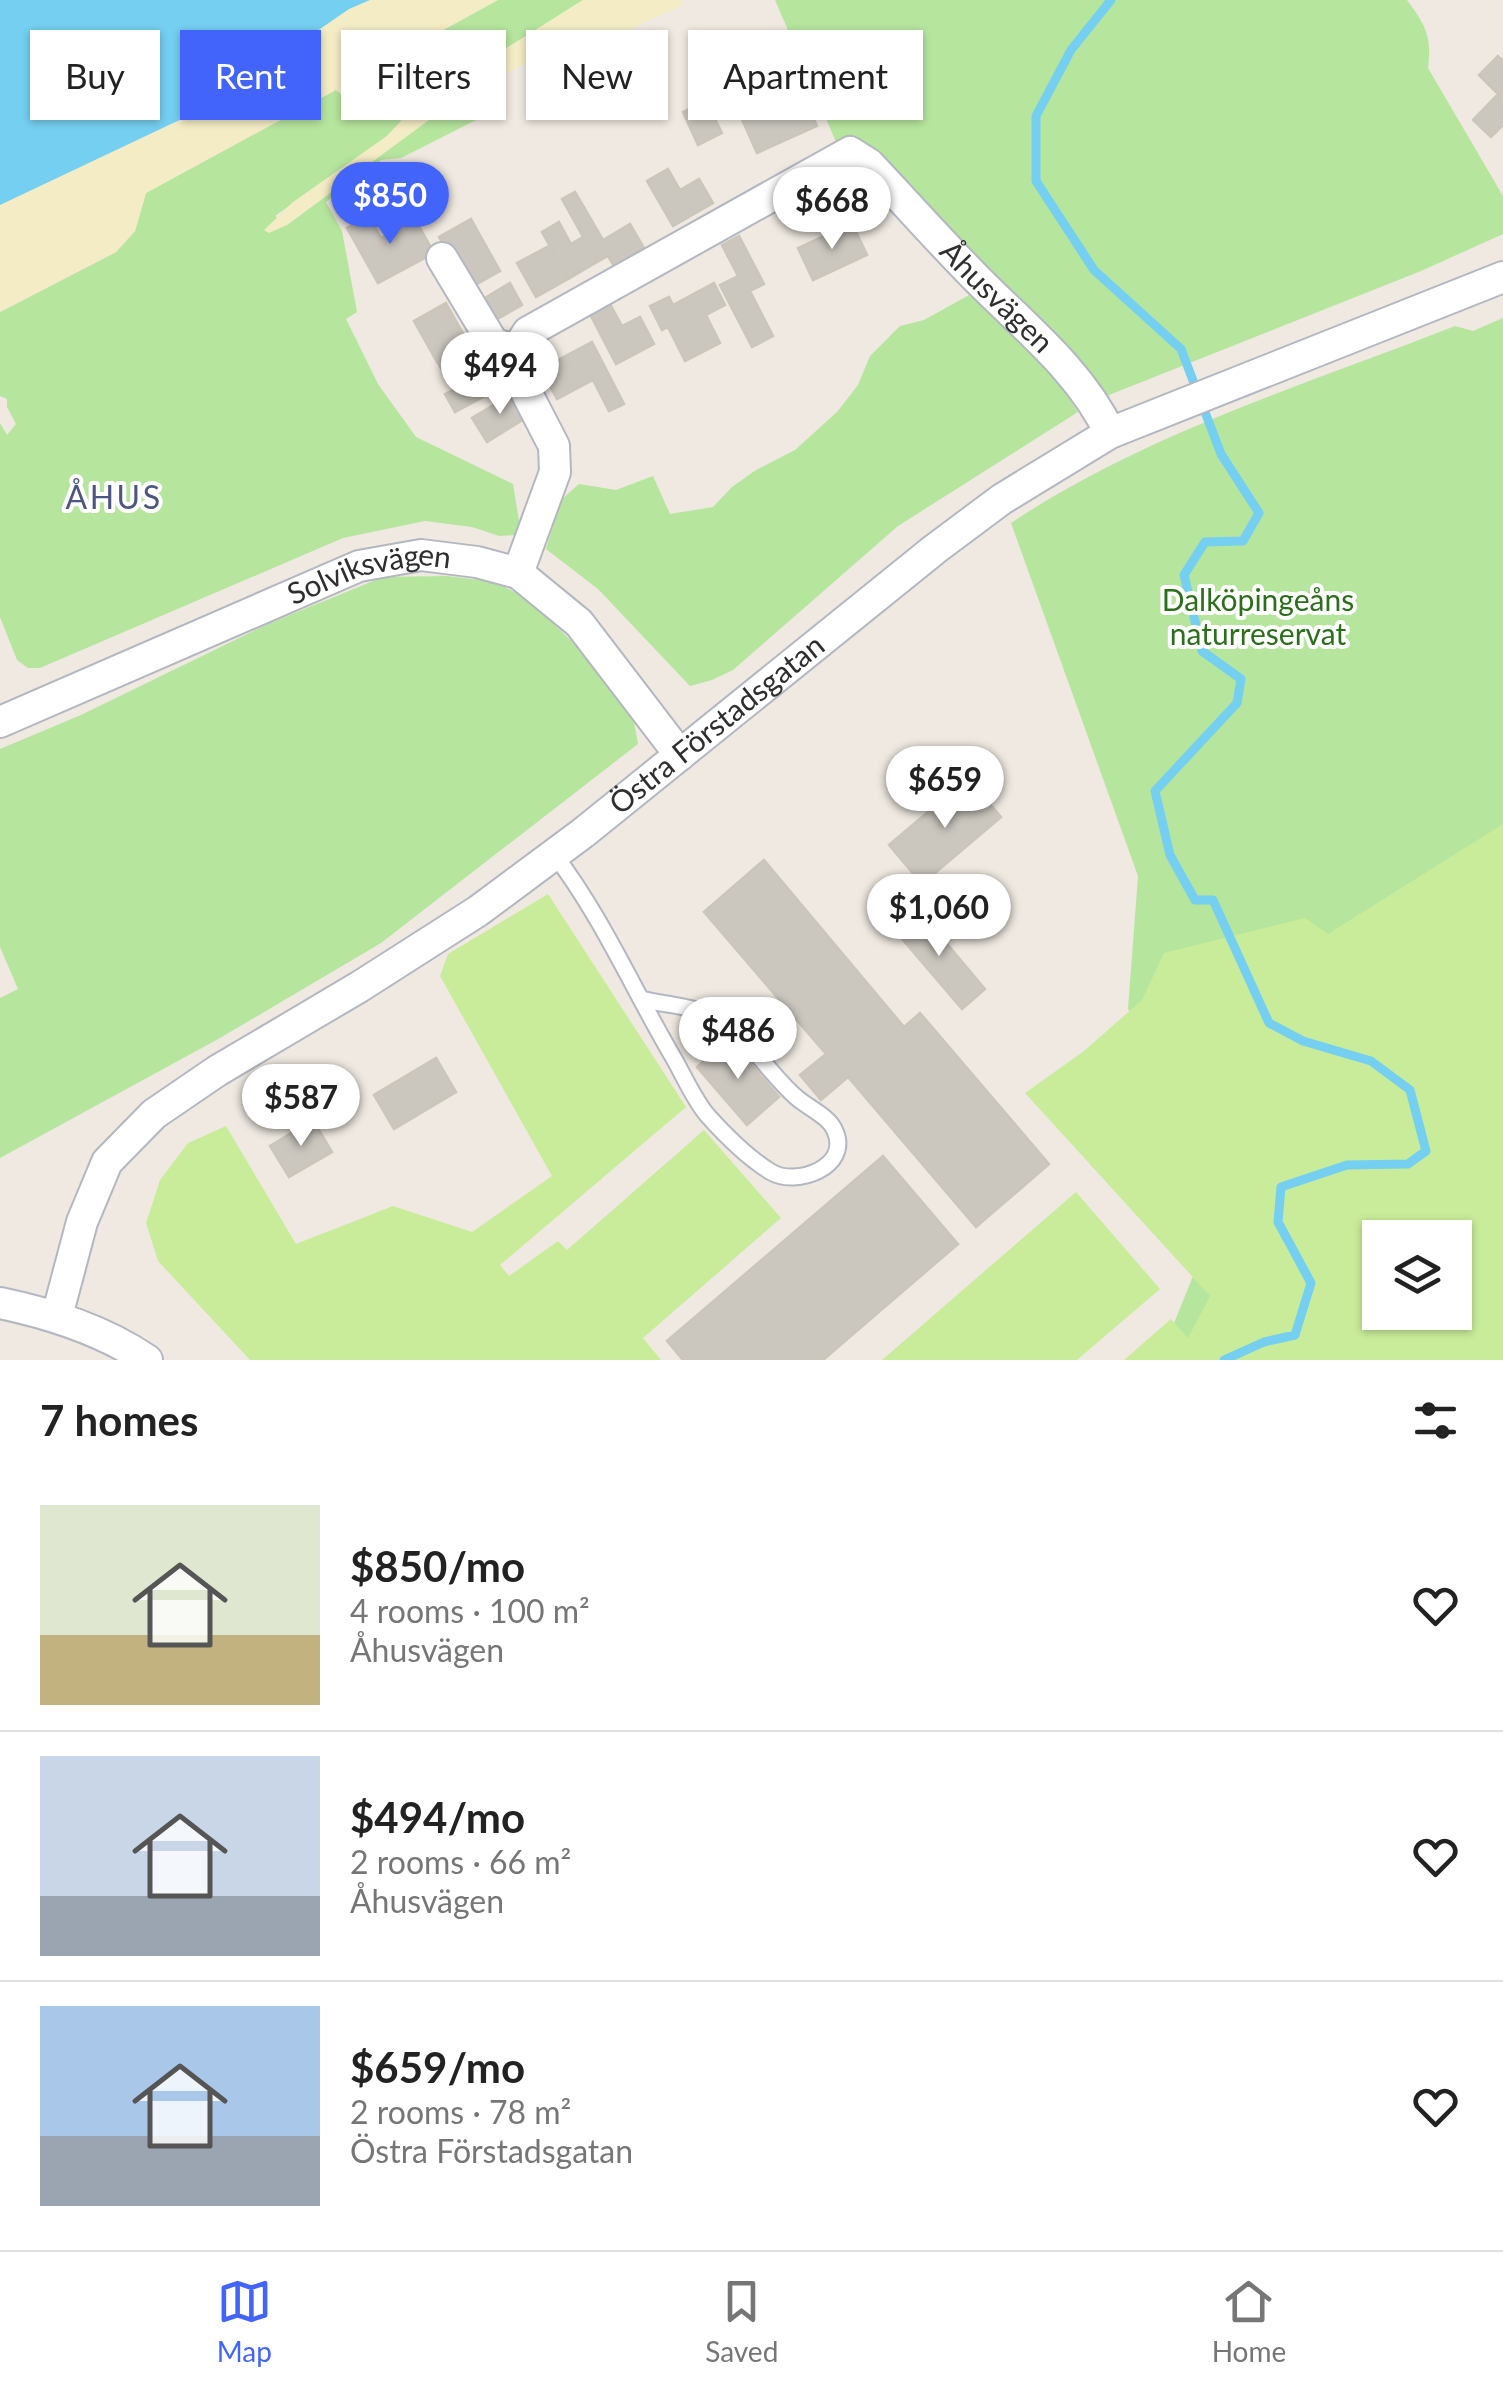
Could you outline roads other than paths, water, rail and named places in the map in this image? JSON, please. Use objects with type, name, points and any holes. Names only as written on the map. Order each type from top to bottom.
[{"type":"street","name":"Åhusvägen","points":[[516,352],[528,332],[850,152],[870,164],[977,279],[1060,360],[1098,407],[1110,433]]},
{"type":"street","points":[[442,258],[493,342],[516,352],[522,384],[554,446],[555,472],[518,572]]},
{"type":"street","name":"Östra Förstadsgatan","points":[[57,1316],[82,1222],[106,1162],[154,1114],[464,920],[680,756],[935,549],[1054,464],[1110,433],[1503,278]]},
{"type":"street","name":"Solviksvägen","points":[[0,722],[358,566],[421,556],[476,562],[518,572],[579,623],[680,756]]},
{"type":"street","points":[[0,1303],[57,1316],[126,1345],[148,1360]]},
{"type":"lane","points":[[554,854],[609,938],[641,999],[706,1113],[770,1172],[794,1178],[828,1166],[836,1156],[835,1129],[794,1095],[736,1033],[701,1011],[641,999]]},
{"type":"water","points":[[0,0],[370,0],[319,30],[180,30],[180,120],[0,205]]},
{"type":"waterway","points":[[1111,0],[1071,50],[1036,116],[1036,181],[1094,270],[1181,349],[1221,454],[1259,513],[1243,541],[1205,542],[1184,575],[1202,651],[1241,679],[1237,703],[1155,791],[1170,855],[1195,900],[1213,900],[1269,1023],[1303,1041],[1371,1061],[1410,1090],[1426,1151],[1408,1164],[1347,1165],[1281,1187],[1278,1222],[1311,1283],[1295,1335],[1264,1342],[1224,1360]]},
{"type":"district","name":"ÅHUS","points":[[114,498]]},
{"type":"park label","name":"Dalköpingeåns naturreservat","points":[[1258,618]]}]
